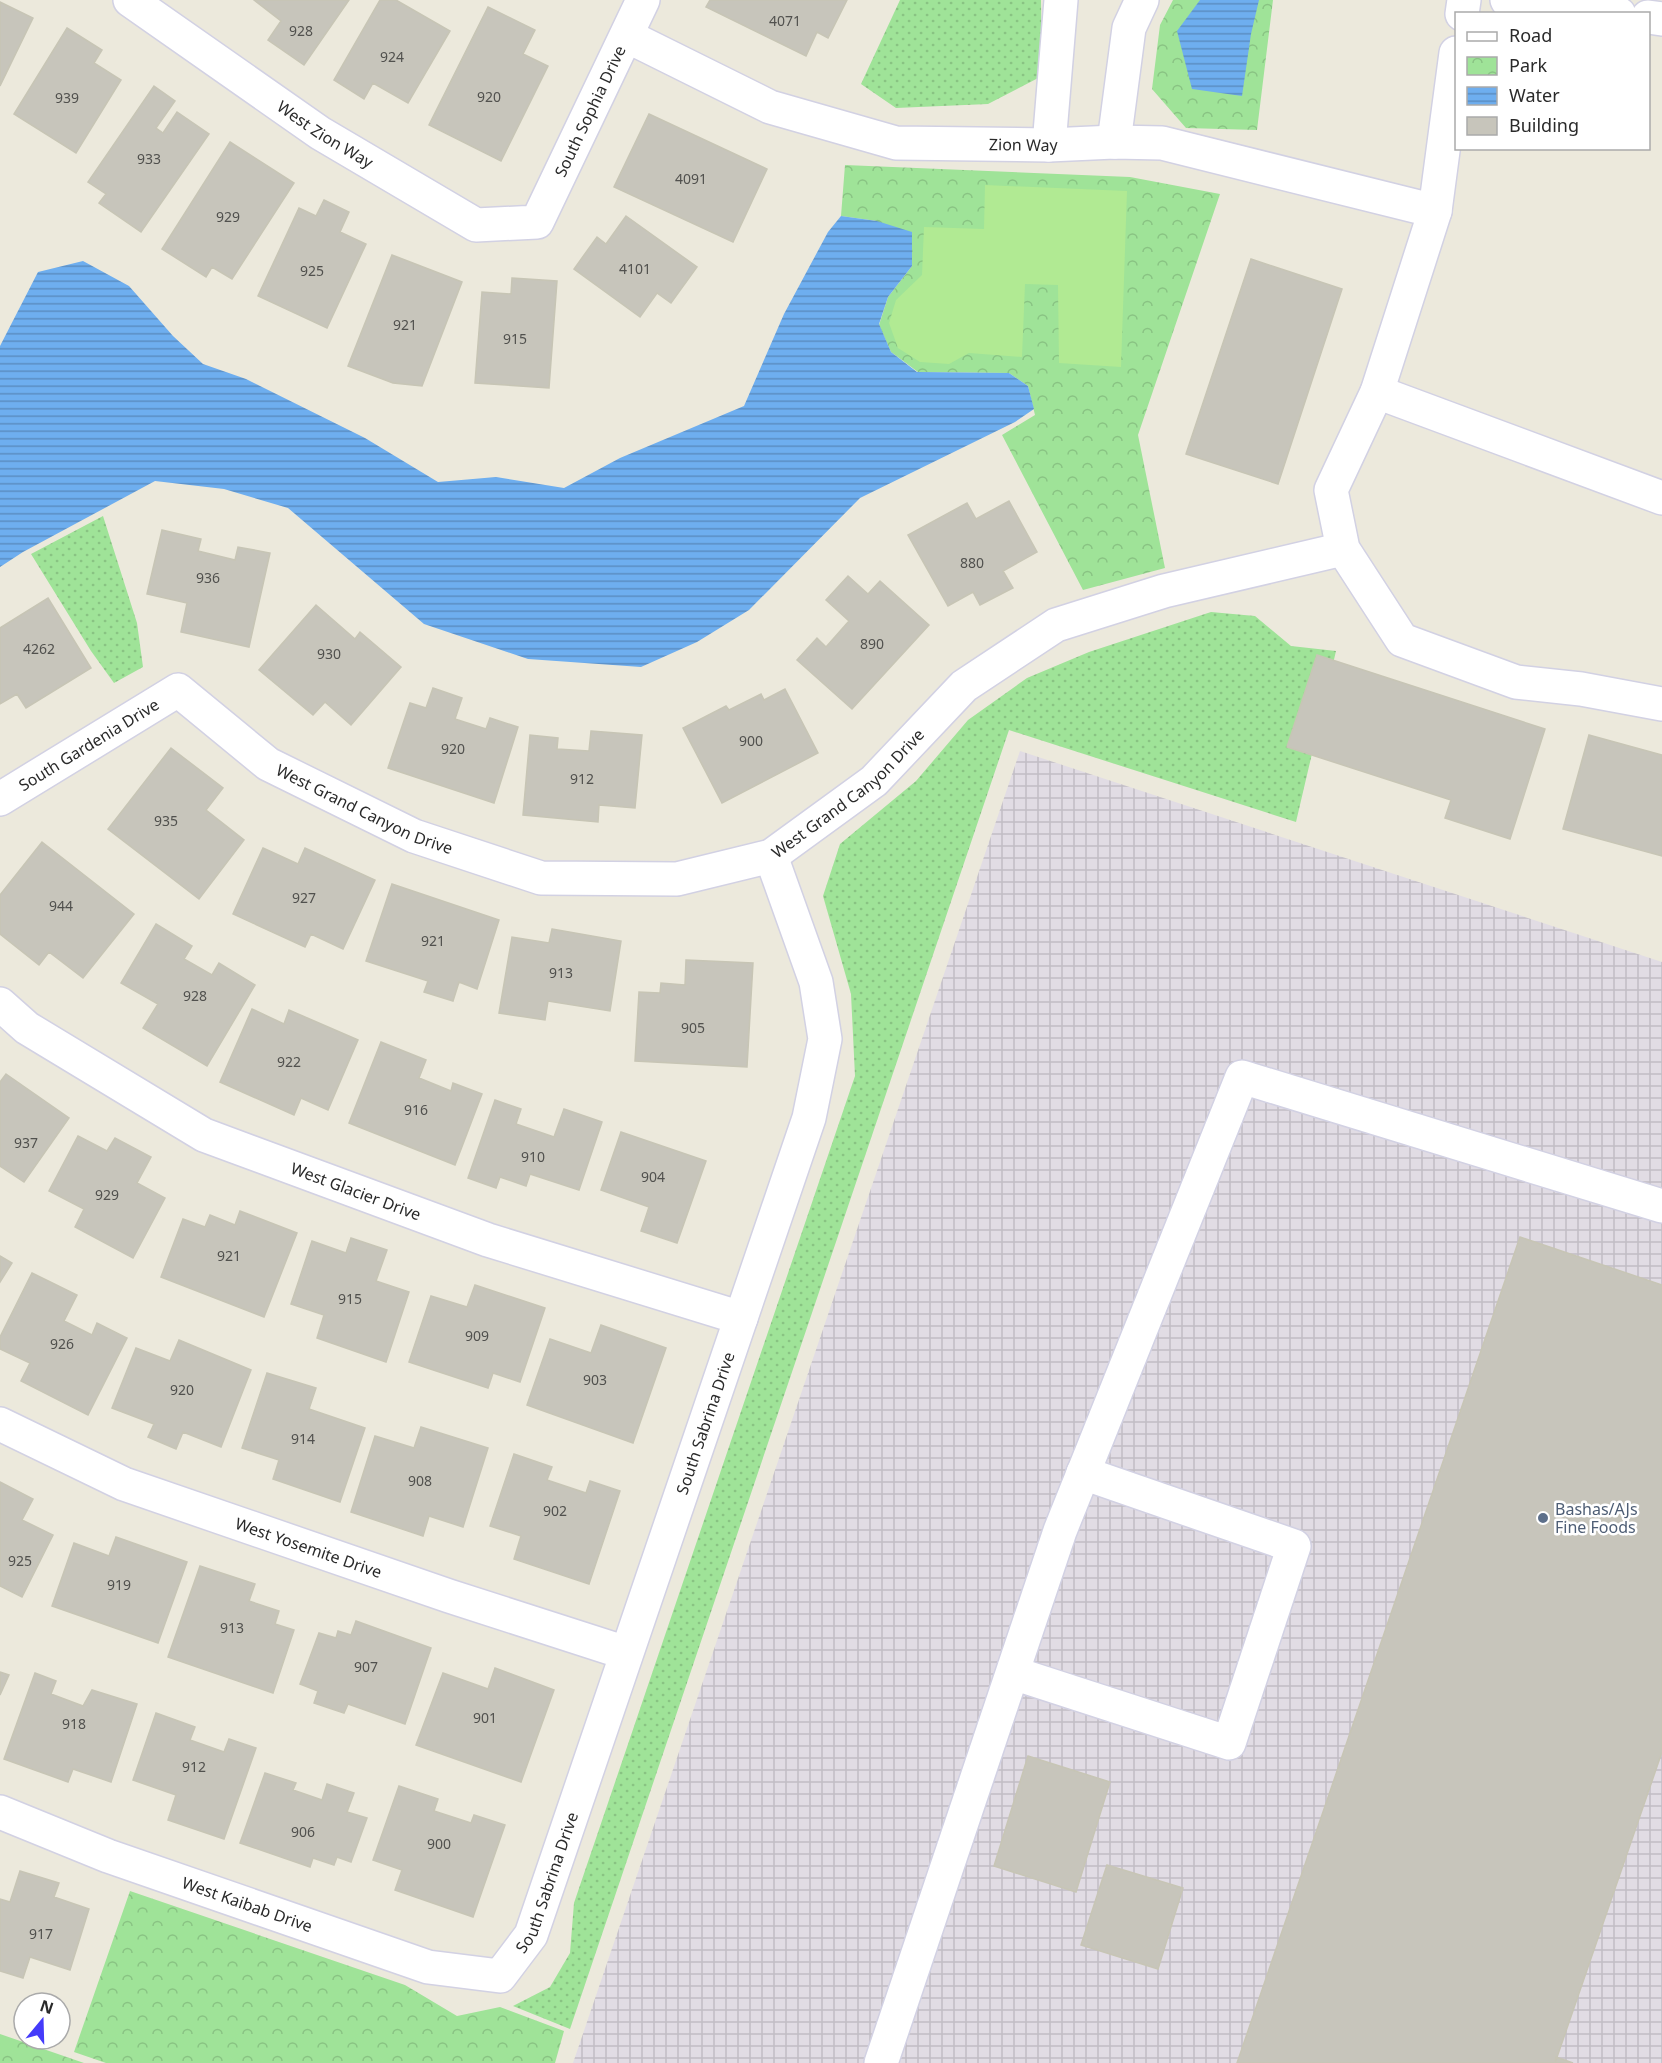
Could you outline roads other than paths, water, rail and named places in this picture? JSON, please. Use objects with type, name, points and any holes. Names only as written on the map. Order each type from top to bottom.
[{"type":"street","name":"West Zion Way","points":[[130,0],[320,133],[476,225],[537,222]]},
{"type":"street","name":"South Sophia Drive","points":[[537,222],[643,0]]},
{"type":"street","points":[[1049,145],[1061,0]]},
{"type":"street","points":[[1114,142],[1129,28],[1142,0]]},
{"type":"street","points":[[1506,0],[1603,12]]},
{"type":"street","name":"Zion Way","points":[[627,36],[770,107],[896,143],[1049,145],[1114,142],[1162,143],[1435,211]]},
{"type":"street","points":[[1455,61],[1435,211],[1377,392],[1331,490],[1343,549],[1402,640],[1516,681],[1592,691],[1662,704]]},
{"type":"street","points":[[1377,392],[1662,498]]},
{"type":"street","name":"West Grand Canyon Drive","points":[[178,690],[268,764],[414,836],[541,878],[677,879],[771,856],[874,782],[964,686],[1056,625],[1164,591],[1343,549]]},
{"type":"street","name":"South Gardenia Drive","points":[[0,800],[178,690]]},
{"type":"street","name":"South Sabrina Drive","points":[[500,1976],[531,1935],[809,1118],[825,1039],[816,982],[771,856]]},
{"type":"street","name":"West Glacier Drive","points":[[0,1004],[27,1028],[204,1135],[488,1240],[741,1318]]},
{"type":"street","points":[[882,2063],[1060,1531],[1242,1077],[1662,1206]]},
{"type":"street","name":"West Yosemite Drive","points":[[0,1424],[124,1484],[449,1596],[626,1653]]},
{"type":"street","points":[[1013,1673],[1229,1743],[1294,1546],[1083,1473]]},
{"type":"street","name":"West Kaibab Drive","points":[[0,1812],[108,1856],[428,1967],[500,1976]]},
{"type":"water","points":[[1200,0],[1259,0],[1251,34],[1242,96],[1192,89],[1177,31]]},
{"type":"water","points":[[841,216],[877,221],[912,232],[912,266],[888,297],[879,324],[891,352],[917,372],[1009,373],[1028,386],[1034,409],[1015,422],[860,498],[749,610],[697,642],[641,667],[528,659],[424,624],[288,508],[224,489],[155,481],[23,552],[0,567],[0,346],[38,272],[83,261],[129,286],[173,336],[203,364],[246,379],[365,438],[438,482],[496,477],[564,488],[620,458],[744,406],[784,314],[828,232]]},
{"type":"place","name":"Bashas/AJs Fine Foods","points":[[1543,1518]]}]
